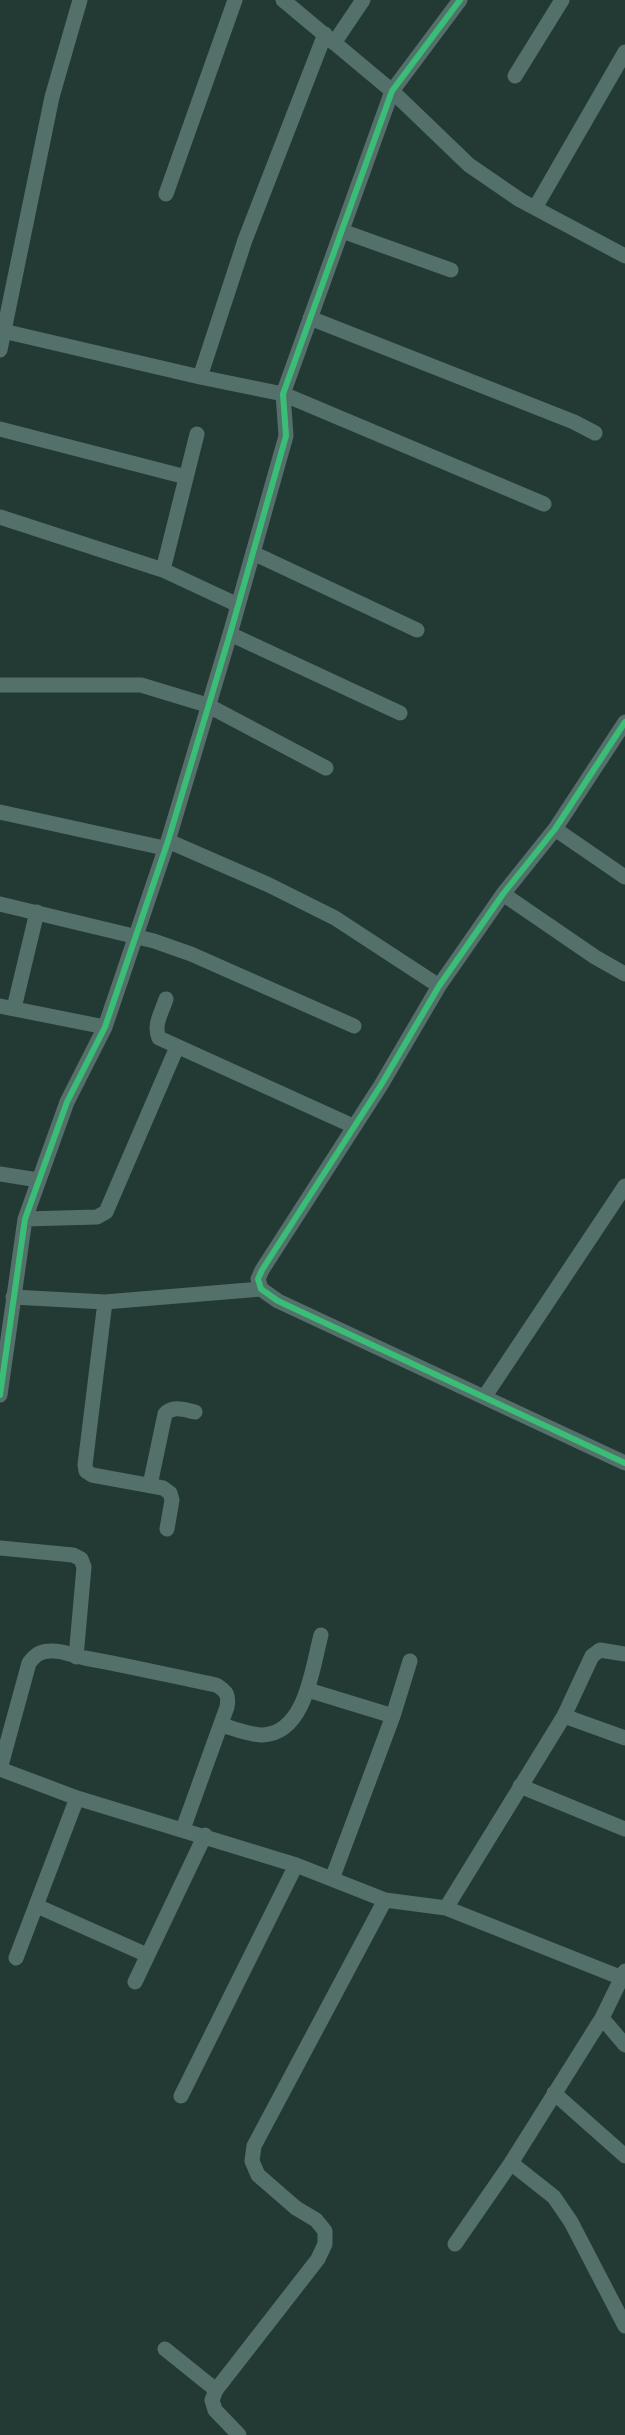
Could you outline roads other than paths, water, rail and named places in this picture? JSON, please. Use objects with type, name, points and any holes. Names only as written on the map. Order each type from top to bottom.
[{"type":"street","points":[[0,350],[52,97],[80,0]]},
{"type":"street","points":[[166,194],[235,0]]},
{"type":"street","points":[[284,0],[392,91],[469,165],[535,208],[624,252]]},
{"type":"street","points":[[200,377],[245,240],[330,39],[363,0]]},
{"type":"street","points":[[0,1395],[12,1298],[25,1219],[68,1102],[105,1027],[136,939],[166,844],[254,553],[286,436],[283,394],[392,91],[460,0]]},
{"type":"street","points":[[515,76],[562,0]]},
{"type":"street","points":[[535,208],[625,52]]},
{"type":"street","points":[[342,231],[451,270]]},
{"type":"street","points":[[310,318],[574,422],[595,433]]},
{"type":"street","points":[[3,331],[200,377],[283,394],[544,504]]},
{"type":"street","points":[[0,429],[186,478]]},
{"type":"street","points":[[163,570],[197,434]]},
{"type":"street","points":[[0,517],[163,570],[238,605]]},
{"type":"street","points":[[254,553],[417,630]]},
{"type":"street","points":[[230,634],[400,713]]},
{"type":"street","points":[[0,685],[141,685],[207,705],[326,768]]},
{"type":"street","points":[[625,722],[555,829],[503,894],[439,986],[381,1085],[353,1126],[258,1279],[261,1289],[278,1301],[625,1463]]},
{"type":"street","points":[[0,812],[166,844],[269,885],[334,918],[439,986]]},
{"type":"street","points":[[555,829],[625,877]]},
{"type":"street","points":[[503,894],[596,957],[625,974]]},
{"type":"street","points":[[0,904],[136,939],[154,941],[191,954],[354,1026]]},
{"type":"street","points":[[37,912],[7,1007],[105,1027]]},
{"type":"street","points":[[166,999],[157,1025],[156,1032],[159,1038],[353,1126]]},
{"type":"street","points":[[25,1219],[97,1217],[106,1212],[177,1047]]},
{"type":"street","points":[[0,1174],[38,1180]]},
{"type":"street","points":[[485,1396],[625,1186]]},
{"type":"street","points":[[12,1298],[105,1302],[261,1289]]},
{"type":"street","points":[[105,1302],[85,1465],[86,1472],[92,1475],[163,1488],[170,1493],[172,1500],[168,1529]]},
{"type":"street","points":[[150,1485],[166,1414],[169,1410],[175,1408],[195,1412]]},
{"type":"street","points":[[0,1548],[73,1555],[81,1559],[84,1567],[76,1657]]},
{"type":"street","points":[[222,1725],[262,1735],[279,1732],[291,1723],[308,1690],[321,1636]]},
{"type":"street","points":[[183,1829],[222,1725],[229,1699],[225,1690],[216,1685],[76,1657],[63,1652],[50,1650],[36,1654],[29,1663],[0,1769],[77,1798],[183,1829],[205,1835],[296,1865],[385,1900],[446,1908],[624,1974],[602,2018],[511,2163],[454,2244]]},
{"type":"street","points":[[446,1908],[564,1716],[592,1656],[600,1650],[625,1654]]},
{"type":"street","points":[[332,1879],[392,1716],[410,1661]]},
{"type":"street","points":[[308,1690],[392,1716]]},
{"type":"street","points":[[564,1716],[625,1738]]},
{"type":"street","points":[[520,1786],[625,1829]]},
{"type":"street","points":[[16,1958],[77,1798]]},
{"type":"street","points":[[135,1982],[205,1835]]},
{"type":"street","points":[[181,2096],[296,1865]]},
{"type":"street","points":[[239,2435],[215,2410],[212,2400],[216,2390],[318,2259],[325,2244],[325,2231],[316,2220],[296,2208],[258,2175],[252,2161],[254,2146],[385,1900]]},
{"type":"street","points":[[37,1906],[147,1955]]},
{"type":"street","points":[[602,2018],[625,2045]]},
{"type":"street","points":[[554,2093],[625,2156]]},
{"type":"street","points":[[511,2163],[554,2197],[571,2222],[625,2326]]},
{"type":"street","points":[[165,2349],[216,2390]]}]
